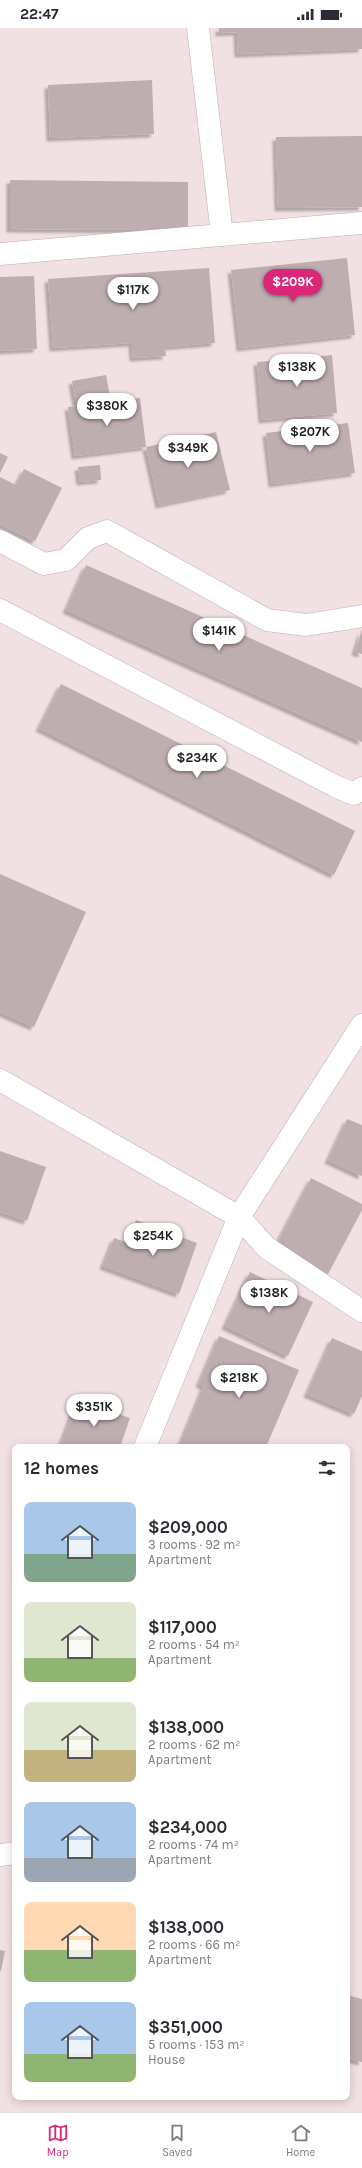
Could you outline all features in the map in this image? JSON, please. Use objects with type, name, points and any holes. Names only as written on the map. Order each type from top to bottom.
[{"type":"street","points":[[198,28],[222,235]]},
{"type":"street","points":[[0,254],[362,223]]},
{"type":"street","points":[[0,541],[44,564],[66,560],[88,538],[107,531],[267,620],[306,625],[362,616]]},
{"type":"street","points":[[0,610],[335,786],[354,794],[362,788]]},
{"type":"street","points":[[147,1444],[239,1217],[362,1026]]},
{"type":"street","points":[[0,1080],[239,1217],[267,1248],[362,1311]]},
{"type":"street","points":[[0,1855],[12,1853]]},
{"type":"building","points":[[219,28],[362,28],[362,49],[238,54],[237,32],[219,33]]},
{"type":"building","points":[[152,80],[154,134],[50,138],[48,85]]},
{"type":"building","points":[[362,136],[362,207],[278,208],[276,137]]},
{"type":"building","points":[[10,180],[188,182],[188,230],[10,229]]},
{"type":"building","points":[[347,258],[355,335],[240,348],[231,270]]},
{"type":"building","points":[[209,268],[215,343],[165,347],[166,356],[133,358],[132,343],[53,348],[48,279]]},
{"type":"building","points":[[34,276],[37,349],[0,351],[0,277]]},
{"type":"building","points":[[332,355],[337,413],[262,420],[257,362]]},
{"type":"building","points":[[106,375],[110,397],[76,403],[72,381]]},
{"type":"building","points":[[140,398],[146,447],[75,456],[68,407]]},
{"type":"building","points":[[348,423],[355,473],[272,484],[266,433]]},
{"type":"building","points":[[216,432],[230,490],[159,505],[146,447]]},
{"type":"building","points":[[0,453],[8,457],[0,473]]},
{"type":"building","points":[[100,465],[101,480],[80,482],[78,467]]},
{"type":"building","points":[[24,469],[62,488],[35,541],[0,524],[0,477],[16,485]]},
{"type":"building","points":[[86,565],[362,688],[362,742],[66,610]]},
{"type":"building","points":[[362,629],[362,654],[355,652]]},
{"type":"building","points":[[61,684],[355,831],[334,875],[39,728]]},
{"type":"building","points":[[0,874],[86,912],[34,1027],[0,1012]]},
{"type":"building","points":[[347,1119],[362,1125],[362,1176],[328,1160]]},
{"type":"building","points":[[0,1151],[46,1167],[27,1221],[0,1212]]},
{"type":"building","points":[[311,1178],[362,1204],[362,1210],[328,1274],[275,1247]]},
{"type":"building","points":[[136,1220],[197,1243],[179,1294],[103,1266],[114,1238],[128,1243]]},
{"type":"building","points":[[250,1272],[313,1302],[288,1356],[225,1326]]},
{"type":"building","points":[[219,1336],[299,1370],[267,1444],[180,1444],[204,1386],[199,1384]]},
{"type":"building","points":[[332,1338],[362,1351],[362,1396],[354,1414],[307,1394]]},
{"type":"building","points":[[77,1400],[130,1418],[121,1444],[61,1444]]},
{"type":"building","points":[[0,1950],[5,1951],[1,1971],[0,1971]]},
{"type":"building","points":[[350,1996],[362,1999],[362,2062],[350,2059]]}]
